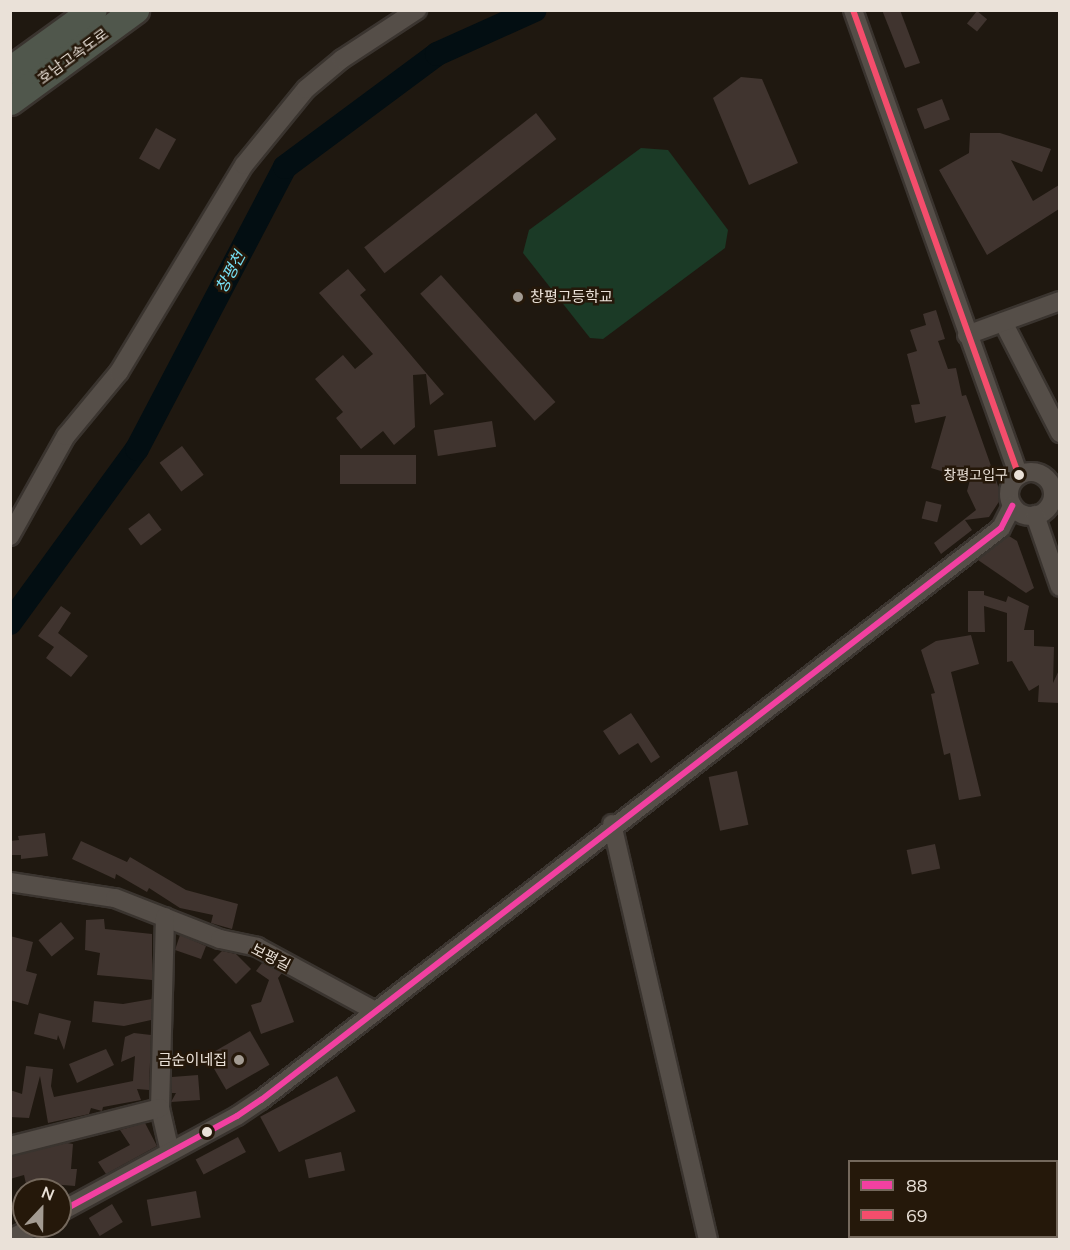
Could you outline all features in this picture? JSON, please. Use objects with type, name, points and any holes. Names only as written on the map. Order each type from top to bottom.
[{"type":"highway","name":"호남고속도로","points":[[10,70],[93,10]]},
{"type":"highway","name":"호남고속도로","points":[[10,101],[135,10]]},
{"type":"street","points":[[10,536],[66,436],[119,372],[244,165],[306,89],[342,60],[417,10]]},
{"type":"street","points":[[853,10],[967,335],[1019,475]]},
{"type":"street","points":[[967,335],[1059,301]]},
{"type":"street","points":[[1003,321],[1059,433]]},
{"type":"street","points":[[1035,472],[1055,481],[1049,507],[1035,515],[1023,515],[1012,506],[1008,492],[1019,475],[1035,472]]},
{"type":"street","points":[[72,1205],[237,1116],[612,824],[1000,528],[1012,506]]},
{"type":"street","points":[[1035,515],[1059,587]]},
{"type":"street","points":[[612,824],[708,1239]]},
{"type":"street","name":"보평길","points":[[10,882],[115,898],[220,939],[257,947],[373,1010]]},
{"type":"street","points":[[165,917],[160,1108],[170,1152]]},
{"type":"street","points":[[10,1146],[160,1108]]},
{"type":"green space","points":[[641,148],[668,150],[728,230],[725,248],[603,339],[590,338],[523,253],[529,230]]},
{"type":"building","points":[[882,10],[900,10],[920,63],[905,68]]},
{"type":"building","points":[[977,11],[987,19],[977,32],[967,23]]},
{"type":"building","points":[[741,77],[762,79],[798,163],[749,185],[713,98]]},
{"type":"building","points":[[942,99],[950,120],[925,129],[917,109]]},
{"type":"building","points":[[536,113],[556,139],[385,273],[364,247]]},
{"type":"building","points":[[156,128],[176,139],[159,170],[139,159]]},
{"type":"building","points":[[970,133],[1000,133],[1051,149],[1042,172],[1011,160],[1033,201],[1059,185],[1059,209],[987,255],[939,170],[969,153]]},
{"type":"building","points":[[348,269],[366,290],[360,295],[444,394],[430,405],[426,374],[413,375],[415,427],[394,445],[383,431],[361,449],[336,418],[343,412],[315,379],[343,355],[355,369],[373,354],[319,293]]},
{"type":"building","points":[[441,275],[555,402],[535,421],[420,294]]},
{"type":"building","points":[[936,310],[945,339],[938,341],[948,369],[956,368],[962,396],[966,395],[1002,497],[989,517],[965,520],[972,530],[941,554],[934,543],[976,510],[967,491],[970,480],[931,468],[946,416],[915,423],[911,405],[920,404],[907,354],[917,351],[910,330],[926,325],[923,314]]},
{"type":"building","points":[[492,421],[496,447],[438,456],[434,430]]},
{"type":"building","points":[[182,446],[204,475],[181,492],[160,463]]},
{"type":"building","points":[[340,455],[416,455],[416,484],[340,484]]},
{"type":"building","points":[[926,501],[942,505],[937,522],[922,518]]},
{"type":"building","points":[[149,513],[162,530],[141,545],[128,529]]},
{"type":"building","points":[[1009,536],[1017,541],[1034,588],[1026,593],[978,560]]},
{"type":"building","points":[[968,591],[984,591],[984,595],[1006,602],[1008,596],[1029,606],[1024,630],[1034,630],[1034,646],[1054,647],[1053,683],[1059,670],[1059,703],[1038,702],[1039,685],[1029,691],[1012,661],[1007,662],[1007,613],[984,606],[985,632],[968,632]]},
{"type":"building","points":[[61,606],[71,613],[58,633],[88,656],[71,677],[46,658],[54,647],[38,636]]},
{"type":"building","points":[[971,635],[979,664],[951,672],[981,796],[959,800],[950,753],[944,755],[931,694],[935,693],[921,650],[936,641]]},
{"type":"building","points":[[631,713],[660,757],[651,763],[638,743],[619,755],[603,731]]},
{"type":"building","points":[[737,771],[748,825],[720,831],[709,777]]},
{"type":"building","points":[[45,833],[48,856],[21,859],[21,855],[10,855],[10,841],[19,840],[18,836]]},
{"type":"building","points":[[81,841],[127,862],[130,857],[186,890],[238,904],[232,929],[211,923],[213,915],[180,908],[149,888],[147,892],[116,874],[115,879],[72,859]]},
{"type":"building","points":[[935,844],[940,868],[912,874],[907,850]]},
{"type":"building","points":[[104,919],[105,929],[152,934],[152,980],[97,975],[100,953],[85,950],[86,920]]},
{"type":"building","points":[[61,922],[74,938],[52,957],[38,940]]},
{"type":"building","points":[[180,935],[206,946],[201,959],[175,950]]},
{"type":"building","points":[[10,936],[33,942],[26,971],[37,974],[28,1005],[10,1000]]},
{"type":"building","points":[[222,951],[236,954],[251,969],[236,984],[213,960]]},
{"type":"building","points":[[262,963],[282,973],[278,978],[294,1022],[261,1034],[251,1005],[261,1002],[269,980],[256,971]]},
{"type":"building","points":[[152,999],[151,1020],[124,1026],[92,1022],[94,1001],[123,1004]]},
{"type":"building","points":[[39,1013],[71,1021],[64,1050],[58,1035],[57,1040],[34,1034]]},
{"type":"building","name":"금순이네집","points":[[250,1031],[270,1065],[226,1090],[207,1056]]},
{"type":"building","points":[[134,1033],[151,1035],[149,1090],[137,1089],[141,1100],[103,1107],[102,1111],[91,1108],[89,1114],[48,1123],[40,1076],[29,1118],[10,1117],[10,1090],[22,1094],[26,1066],[53,1069],[51,1086],[54,1097],[133,1081],[135,1056],[121,1062],[125,1037]]},
{"type":"building","points":[[106,1049],[114,1065],[77,1083],[69,1064]]},
{"type":"building","points":[[198,1075],[200,1100],[171,1102],[176,1093],[172,1093],[172,1077]]},
{"type":"building","points":[[337,1076],[356,1111],[279,1152],[260,1117]]},
{"type":"building","points":[[145,1123],[157,1146],[106,1174],[98,1162],[130,1145],[120,1130]]},
{"type":"building","points":[[238,1137],[246,1152],[204,1175],[196,1160]]},
{"type":"building","points":[[67,1143],[73,1144],[71,1169],[77,1169],[75,1186],[72,1186],[72,1178],[25,1178],[24,1175],[10,1179],[10,1157]]},
{"type":"building","points":[[341,1152],[345,1171],[309,1178],[305,1160]]},
{"type":"building","points":[[196,1191],[201,1218],[151,1226],[147,1200]]},
{"type":"building","points":[[112,1204],[123,1222],[100,1236],[89,1218]]},
{"type":"waterway","name":"창평천","points":[[10,623],[137,449],[285,167],[437,54],[535,10]]},
{"type":"transit line","name":"69","points":[[853,10],[1019,475]]},
{"type":"transit line","name":"88","points":[[72,1205],[237,1116],[261,1100],[1001,528],[1012,506]]},
{"type":"place","name":"창평고등학교","points":[[518,297]]},
{"type":"place","name":"창평고입구","points":[[1019,475]]},
{"type":"place","name":"금순이네집","points":[[239,1060]]}]
